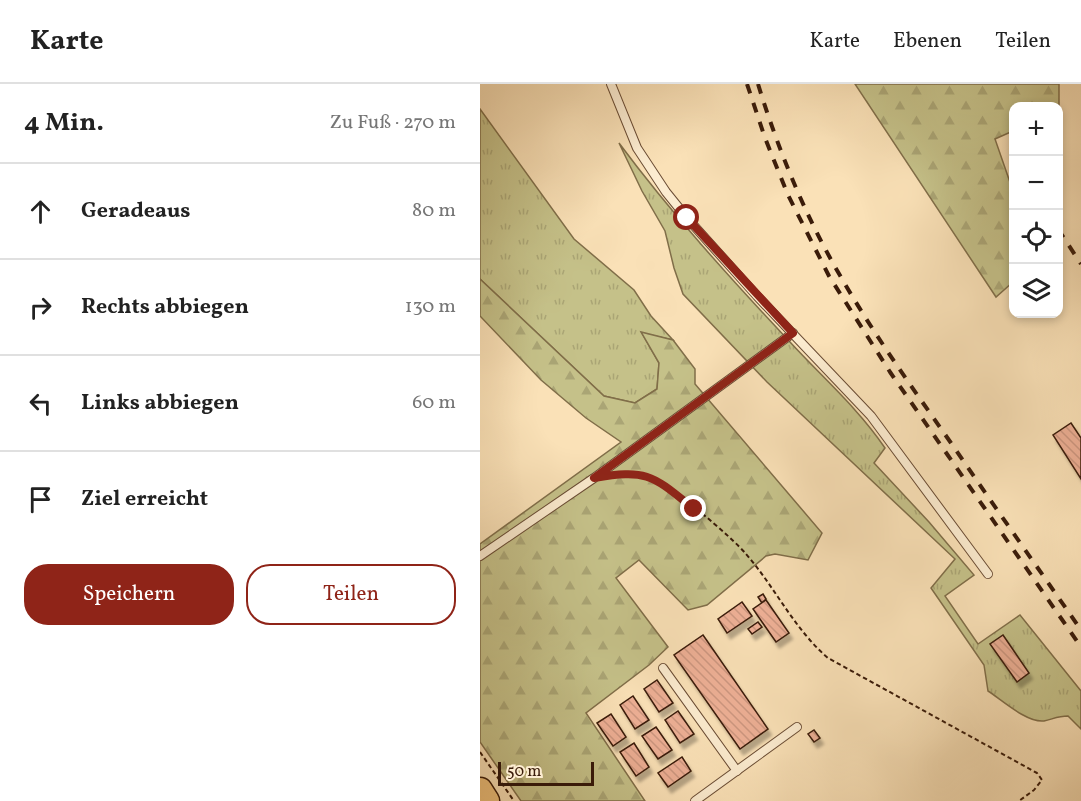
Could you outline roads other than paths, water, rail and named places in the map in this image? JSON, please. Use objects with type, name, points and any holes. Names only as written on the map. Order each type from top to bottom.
[{"type":"main road","points":[[480,790],[487,801]]},
{"type":"lane","points":[[611,84],[637,148],[656,178],[687,218],[871,416],[988,574]]},
{"type":"lane","points":[[480,556],[594,478],[793,333]]},
{"type":"lane","points":[[663,668],[737,771]]},
{"type":"lane","points":[[695,801],[797,727]]},
{"type":"railway","points":[[747,84],[765,138],[788,195],[829,276],[890,372],[1081,647]]},
{"type":"railway","points":[[758,84],[774,132],[803,204],[851,294],[878,338],[1081,630]]},
{"type":"railway","points":[[1063,237],[1081,264]]}]
